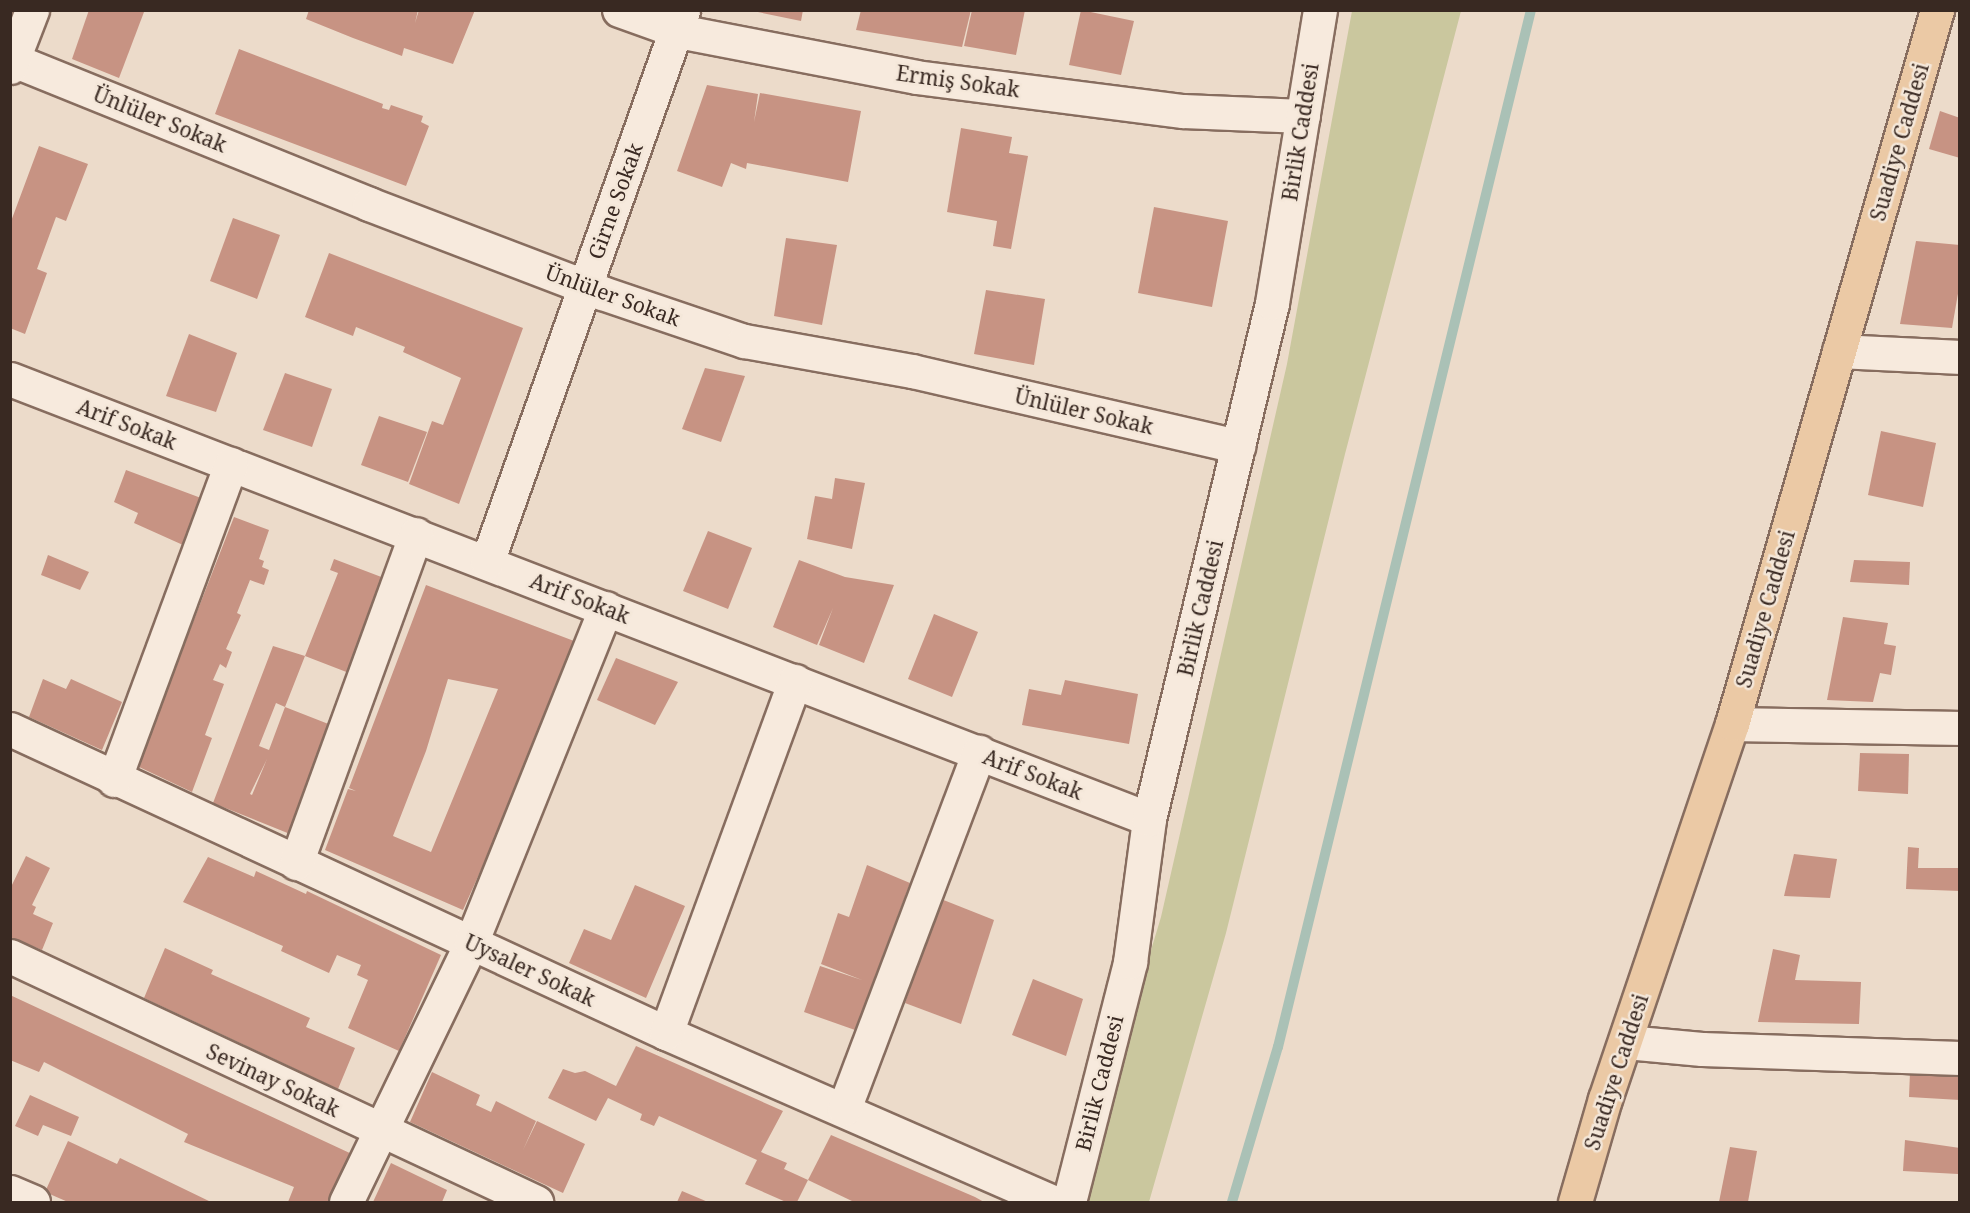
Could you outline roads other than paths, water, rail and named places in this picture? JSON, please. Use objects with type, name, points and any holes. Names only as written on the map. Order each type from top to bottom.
[{"type":"main road","name":"Suadiye Caddesi","points":[[1575,1203],[1732,724],[1937,10]]},
{"type":"street","points":[[12,64],[32,10]]},
{"type":"street","name":"Ermiş Sokak","points":[[619,10],[681,21],[916,77],[1183,111],[1303,116]]},
{"type":"street","name":"Birlik Caddesi","points":[[1069,1203],[1130,962],[1149,819],[1272,303],[1320,10]]},
{"type":"street","name":"Girne Sokak","points":[[487,562],[681,21]]},
{"type":"street","name":"Ünlüler Sokak","points":[[12,64],[585,286],[744,340],[912,371],[1238,446]]},
{"type":"street","points":[[1839,351],[1959,357]]},
{"type":"street","name":"Arif Sokak","points":[[10,379],[1149,819]]},
{"type":"street","points":[[114,780],[231,464]]},
{"type":"street","points":[[296,863],[416,534]]},
{"type":"street","points":[[346,1203],[377,1130],[471,943],[606,608]]},
{"type":"street","points":[[666,1033],[795,681]]},
{"type":"street","points":[[1732,724],[1959,728]]},
{"type":"street","name":"Uysaler Sokak","points":[[10,729],[114,780],[666,1033],[844,1109],[1053,1203]]},
{"type":"street","points":[[844,1109],[979,752]]},
{"type":"street","name":"Sevinay Sokak","points":[[10,956],[536,1203]]},
{"type":"street","points":[[1626,1042],[1702,1048],[1959,1058]]},
{"type":"street","points":[[10,1192],[33,1203]]},
{"type":"waterway","points":[[1232,1202],[1278,1047],[1531,10]]}]
